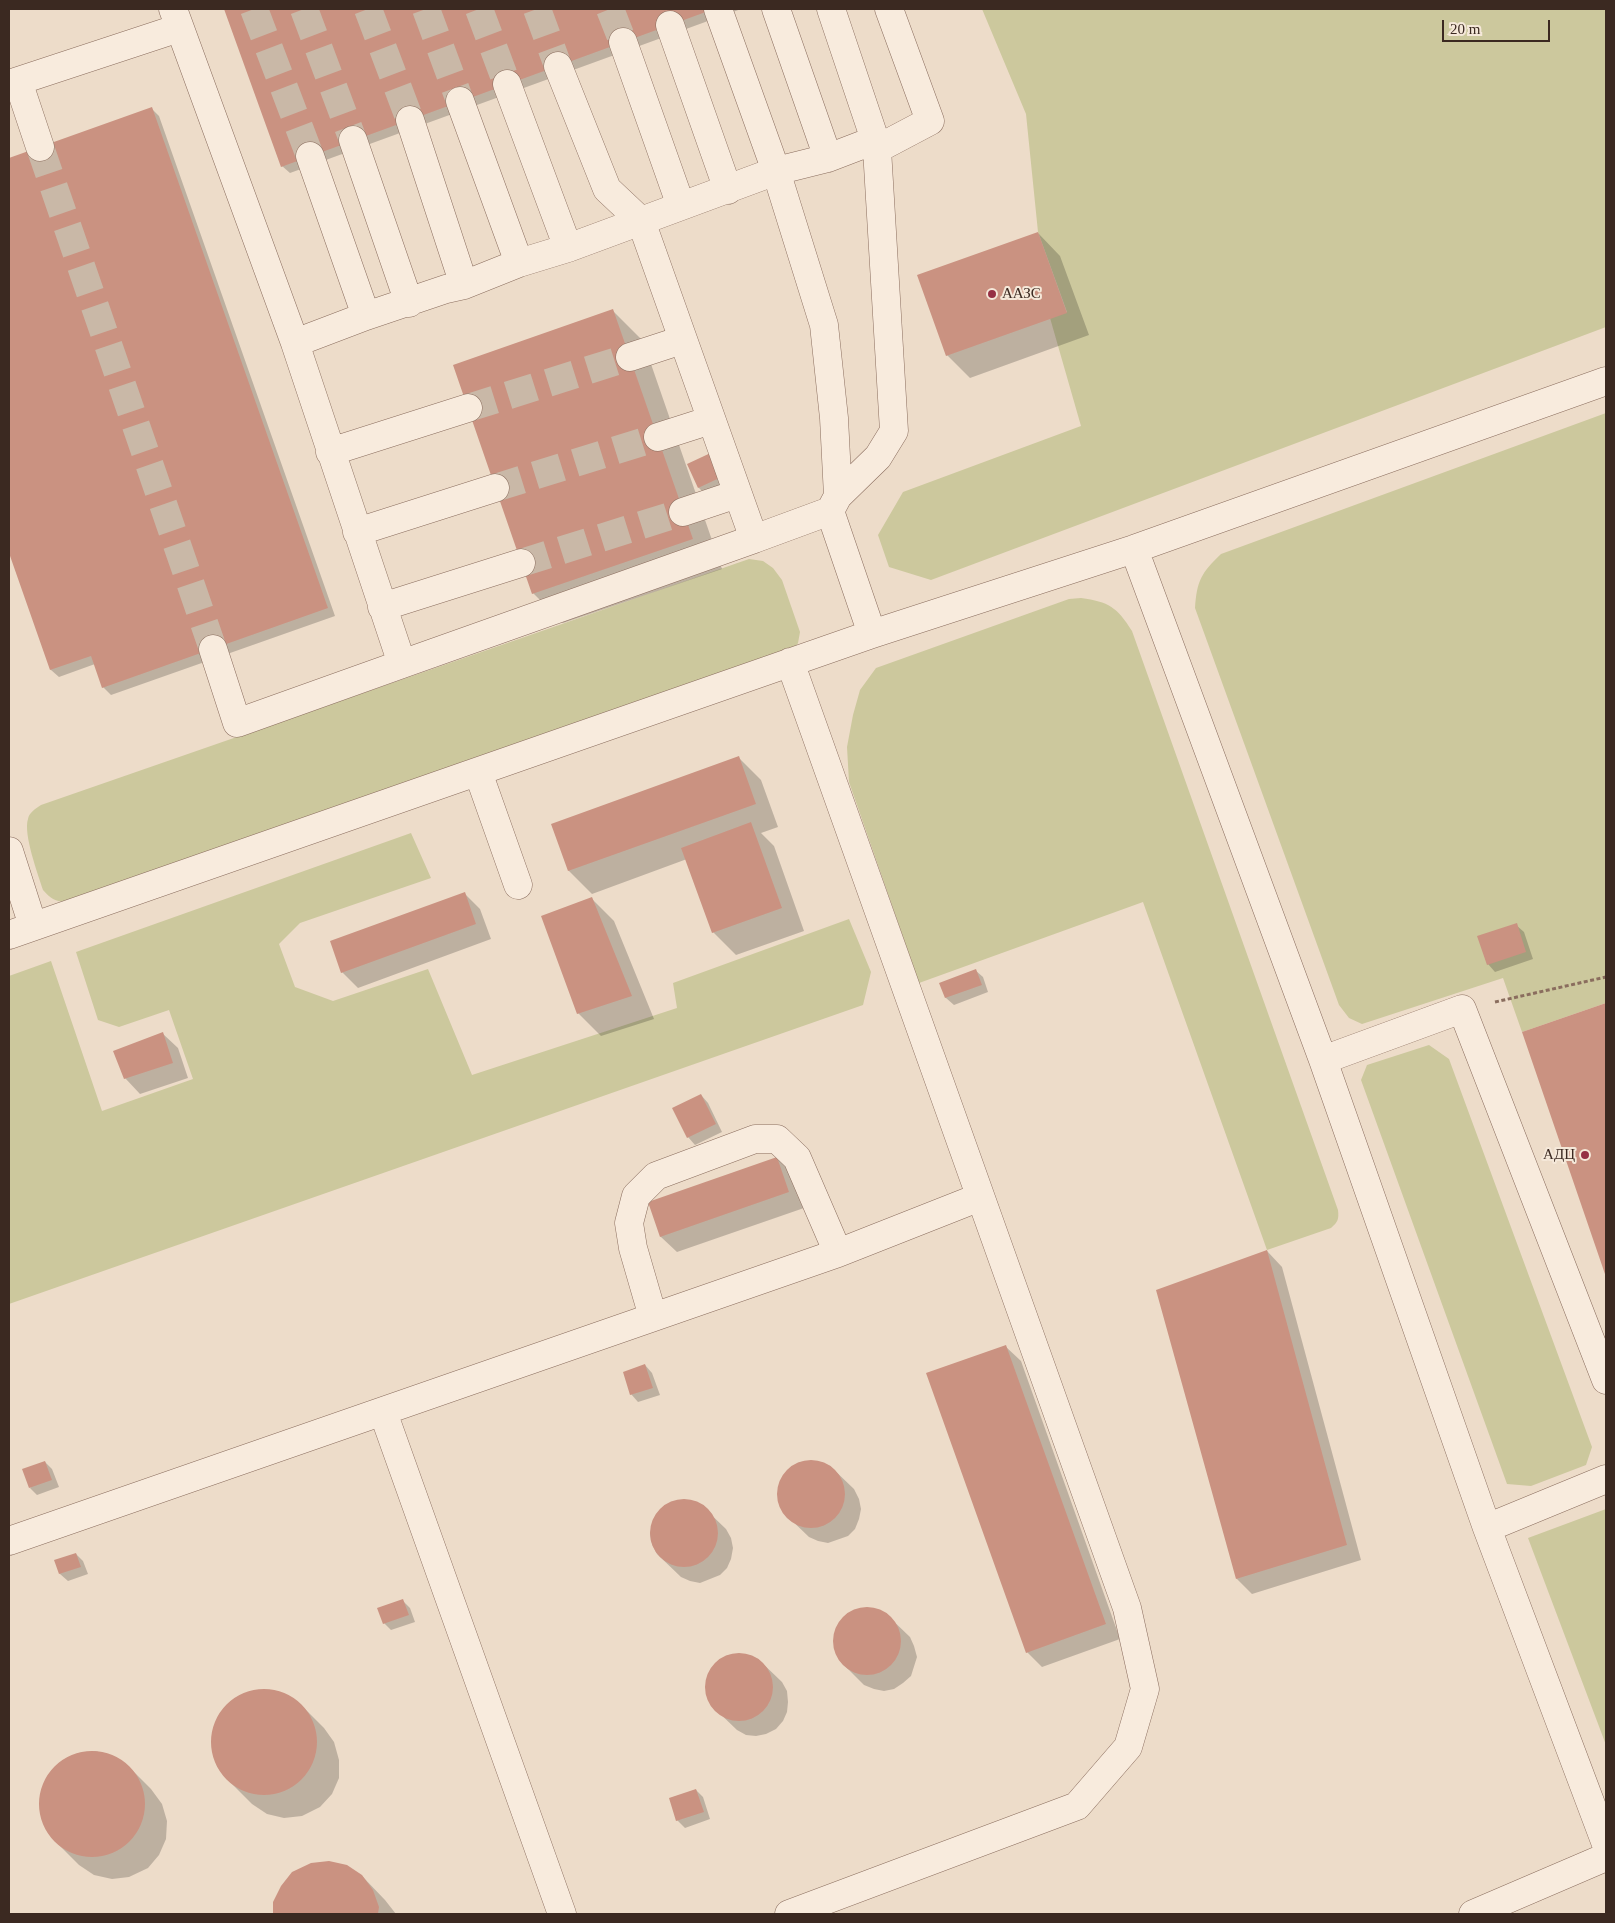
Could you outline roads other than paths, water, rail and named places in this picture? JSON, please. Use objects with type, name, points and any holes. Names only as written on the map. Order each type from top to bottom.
[{"type":"lane","points":[[718,9],[776,171],[824,325],[834,418],[834,503],[872,634]]},
{"type":"lane","points":[[776,9],[828,158]]},
{"type":"lane","points":[[212,649],[237,723],[754,539],[834,503],[878,457],[894,431],[876,145],[831,9]]},
{"type":"lane","points":[[295,343],[366,316],[446,289],[464,285],[519,263],[568,248],[776,171],[876,145],[930,121],[890,9]]},
{"type":"lane","points":[[40,147],[13,83],[176,18],[295,343],[402,664]]},
{"type":"lane","points":[[670,25],[728,190]]},
{"type":"lane","points":[[623,42],[681,206]]},
{"type":"lane","points":[[558,66],[607,189],[641,221],[754,539]]},
{"type":"lane","points":[[507,84],[568,248]]},
{"type":"lane","points":[[460,102],[519,263]]},
{"type":"lane","points":[[410,120],[464,285]]},
{"type":"lane","points":[[353,140],[409,303]]},
{"type":"lane","points":[[310,156],[366,316]]},
{"type":"lane","points":[[630,357],[682,340]]},
{"type":"lane","points":[[9,851],[21,931],[790,662],[1134,549],[1606,380]]},
{"type":"lane","points":[[330,452],[468,408]]},
{"type":"lane","points":[[658,437],[711,420]]},
{"type":"lane","points":[[357,532],[495,488]]},
{"type":"lane","points":[[683,512],[737,494]]},
{"type":"lane","points":[[1134,549],[1323,1060],[1487,1528],[1606,1844]]},
{"type":"lane","points":[[382,607],[521,563]]},
{"type":"lane","points":[[788,1914],[1077,1806],[1128,1747],[1144,1689],[1127,1608],[790,662]]},
{"type":"lane","points":[[478,772],[518,884]]},
{"type":"lane","points":[[1323,1060],[1462,1009],[1606,1380]]},
{"type":"lane","points":[[653,1317],[633,1248],[629,1222],[636,1196],[656,1176],[756,1139],[777,1139],[797,1158],[838,1253]]},
{"type":"lane","points":[[9,1541],[838,1253],[980,1197]]},
{"type":"lane","points":[[383,1412],[562,1914]]},
{"type":"lane","points":[[1487,1528],[1606,1478]]},
{"type":"lane","points":[[1473,1914],[1606,1857]]},
{"type":"tunnel","points":[[254,9],[310,156]]},
{"type":"tunnel","points":[[304,9],[353,140]]},
{"type":"tunnel","points":[[368,9],[410,120]]},
{"type":"tunnel","points":[[426,9],[460,101]]},
{"type":"tunnel","points":[[479,9],[507,84]]},
{"type":"tunnel","points":[[537,9],[558,66]]},
{"type":"tunnel","points":[[610,9],[623,42]]},
{"type":"tunnel","points":[[40,147],[213,649]]},
{"type":"tunnel","points":[[468,408],[630,357]]},
{"type":"tunnel","points":[[495,488],[658,437]]},
{"type":"tunnel","points":[[521,563],[683,512]]},
{"type":"place","name":"ААЗС","points":[[992,294]]},
{"type":"place","name":"АДЦ","points":[[1585,1155]]}]
